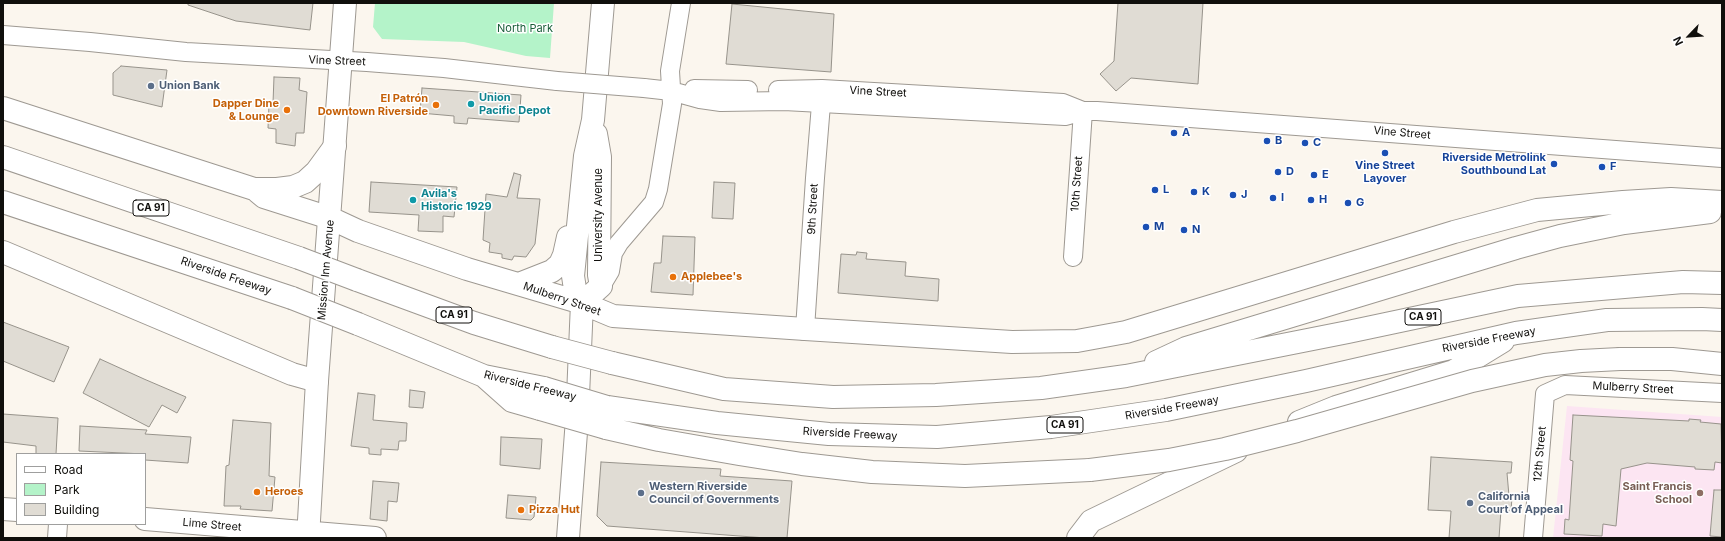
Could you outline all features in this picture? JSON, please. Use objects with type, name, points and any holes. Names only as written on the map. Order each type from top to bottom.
[{"type":"main road","name":"Mission Inn Avenue","points":[[308,535],[317,381],[345,3]]},
{"type":"main road","name":"University Avenue","points":[[568,538],[577,419],[582,303],[575,289],[573,276],[585,156],[593,120],[602,3]]},
{"type":"main road","points":[[3,108],[254,189],[293,187],[305,182],[316,172],[335,146]]},
{"type":"main road","name":"University Avenue","points":[[593,120],[600,157],[599,275],[601,286]]},
{"type":"main road","name":"CA 91","points":[[3,157],[299,258],[474,322],[552,347],[612,363],[724,389],[833,397],[936,395],[1041,388],[1126,376],[1348,332],[1518,296],[1683,282],[1722,283]]},
{"type":"main road","name":"Mulberry Street","points":[[254,189],[264,197],[330,218],[358,231],[460,267],[582,303],[613,316],[1012,342],[1077,341],[1126,332],[1454,232],[1537,210],[1670,199],[1722,202]]},
{"type":"main road","name":"Riverside Freeway","points":[[3,202],[292,298],[484,376],[544,388],[607,417],[717,423],[829,434],[937,437],[1051,428],[1166,410],[1306,381],[1516,333],[1607,320],[1722,320]]},
{"type":"main road","points":[[519,284],[552,272],[560,264],[564,255],[571,219],[580,210]]},
{"type":"main road","points":[[1126,376],[1186,348],[1560,236],[1624,223],[1722,211]]},
{"type":"main road","points":[[3,252],[292,374],[317,381]]},
{"type":"main road","points":[[582,303],[601,286]]},
{"type":"main road","points":[[1078,538],[1091,521],[1214,461],[1296,423],[1336,407],[1454,371],[1516,333]]},
{"type":"main road","points":[[484,376],[512,401],[540,409],[607,417],[659,440],[802,464],[872,472],[965,476],[1090,470],[1169,460],[1224,449],[1472,381],[1537,367],[1581,361],[1620,359],[1672,359],[1722,364]]},
{"type":"main road","points":[[3,509],[16,510]]},
{"type":"main road","name":"Lime Street","points":[[146,519],[308,535],[375,538]]},
{"type":"street","points":[[601,286],[610,271],[614,253],[619,243],[647,212],[656,196],[672,104],[670,70],[681,3]]},
{"type":"street","name":"Vine Street","points":[[3,35],[186,52],[444,68],[557,82],[671,91],[701,88],[741,90],[1065,116],[1083,111],[1368,130],[1722,158]]},
{"type":"street","name":"9th Street","points":[[805,329],[822,96]]},
{"type":"street","name":"10th Street","points":[[1073,257],[1083,111]]},
{"type":"street","name":"Mulberry Street","points":[[1545,394],[1565,385],[1722,393]]},
{"type":"street","name":"12th Street","points":[[1533,538],[1545,394]]},
{"type":"street","points":[[57,538],[58,525]]},
{"type":"shaded area","points":[[1567,406],[1722,417],[1722,538],[1553,538]]},
{"type":"green space","name":"North Park","points":[[375,3],[554,3],[550,58],[526,56],[464,42],[382,39],[373,27]]},
{"type":"building","points":[[188,3],[313,3],[310,30],[236,21],[188,5]]},
{"type":"building","points":[[1118,3],[1203,3],[1198,84],[1131,78],[1116,91],[1100,74],[1114,61]]},
{"type":"building","points":[[732,4],[834,14],[831,72],[726,64]]},
{"type":"building","points":[[121,66],[167,70],[162,107],[113,95],[113,73]]},
{"type":"building","points":[[274,77],[300,78],[299,90],[307,92],[304,133],[296,133],[295,146],[276,143],[276,129],[268,128],[269,104],[273,103]]},
{"type":"building","name":"Union Pacific Depot","points":[[422,88],[521,95],[519,122],[468,118],[467,124],[454,123],[454,116],[420,113]]},
{"type":"building","points":[[514,173],[521,175],[517,198],[540,199],[535,244],[526,257],[514,256],[512,260],[502,258],[502,254],[489,252],[490,243],[483,240],[486,194],[507,197]]},
{"type":"building","name":"Avila's Historic 1929","points":[[371,182],[457,187],[454,217],[443,216],[443,232],[418,231],[419,215],[369,212]]},
{"type":"building","points":[[714,182],[735,183],[733,219],[712,218]]},
{"type":"building","name":"Applebee's","points":[[663,236],[695,237],[693,295],[651,292],[654,263],[661,263]]},
{"type":"building","points":[[857,252],[867,253],[866,259],[906,262],[905,276],[939,279],[938,301],[838,293],[841,254],[856,255]]},
{"type":"building","points":[[3,322],[69,347],[54,382],[3,361]]},
{"type":"building","points":[[100,359],[186,397],[177,413],[162,405],[149,427],[83,393]]},
{"type":"building","points":[[410,390],[425,392],[423,408],[409,407]]},
{"type":"building","points":[[358,393],[375,395],[373,420],[407,423],[406,441],[399,441],[398,450],[381,449],[381,455],[369,454],[369,448],[351,446]]},
{"type":"building","points":[[3,414],[58,418],[56,453],[36,453],[36,446],[3,442]]},
{"type":"building","points":[[1573,415],[1689,421],[1689,419],[1701,420],[1700,422],[1721,424],[1722,463],[1715,462],[1714,470],[1647,463],[1621,469],[1616,526],[1603,524],[1602,536],[1564,534],[1565,519],[1569,520],[1573,461],[1570,460]]},
{"type":"building","points":[[233,420],[271,423],[269,476],[275,477],[272,511],[240,509],[241,506],[224,506],[226,466],[229,465]]},
{"type":"building","points":[[80,426],[147,430],[145,434],[191,437],[188,463],[146,460],[146,453],[79,451]]},
{"type":"building","points":[[501,437],[542,439],[540,469],[500,465]]},
{"type":"building","name":"California Court of Appeal","points":[[1431,457],[1512,462],[1511,473],[1507,473],[1509,496],[1512,497],[1511,511],[1501,510],[1499,538],[1449,538],[1451,511],[1428,510]]},
{"type":"building","points":[[601,462],[721,469],[720,476],[792,481],[787,538],[766,538],[607,526],[597,516]]},
{"type":"building","points":[[373,481],[399,483],[397,502],[388,501],[387,521],[370,519]]},
{"type":"building","points":[[1714,490],[1722,490],[1722,537],[1710,536]]},
{"type":"building","points":[[508,495],[536,497],[534,517],[531,520],[506,518]]},
{"type":"place","name":"Union Bank","points":[[151,86]]},
{"type":"place","name":"Union Pacific Depot","points":[[471,104]]},
{"type":"place","name":"El Patrón Downtown Riverside","points":[[436,105]]},
{"type":"place","name":"Dapper Dine & Lounge","points":[[287,110]]},
{"type":"place","name":"A","points":[[1174,133]]},
{"type":"place","name":"B","points":[[1267,141]]},
{"type":"place","name":"C","points":[[1305,143]]},
{"type":"place","name":"Vine Street Layover","points":[[1385,153]]},
{"type":"place","name":"Riverside Metrolink Southbound Lat","points":[[1554,164]]},
{"type":"place","name":"F","points":[[1602,167]]},
{"type":"place","name":"D","points":[[1278,172]]},
{"type":"place","name":"E","points":[[1314,175]]},
{"type":"place","name":"L","points":[[1155,190]]},
{"type":"place","name":"K","points":[[1194,192]]},
{"type":"place","name":"J","points":[[1233,195]]},
{"type":"place","name":"I","points":[[1273,198]]},
{"type":"place","name":"Avila's Historic 1929","points":[[413,200]]},
{"type":"place","name":"H","points":[[1311,200]]},
{"type":"place","name":"G","points":[[1348,203]]},
{"type":"place","name":"M","points":[[1146,227]]},
{"type":"place","name":"N","points":[[1184,230]]},
{"type":"place","name":"Applebee's","points":[[673,277]]},
{"type":"place","name":"Heroes","points":[[257,492]]},
{"type":"place","name":"Western Riverside Council of Governments","points":[[641,493]]},
{"type":"place","name":"Saint Francis School","points":[[1700,493]]},
{"type":"place","name":"California Court of Appeal","points":[[1470,503]]},
{"type":"place","name":"Pizza Hut","points":[[521,510]]}]
